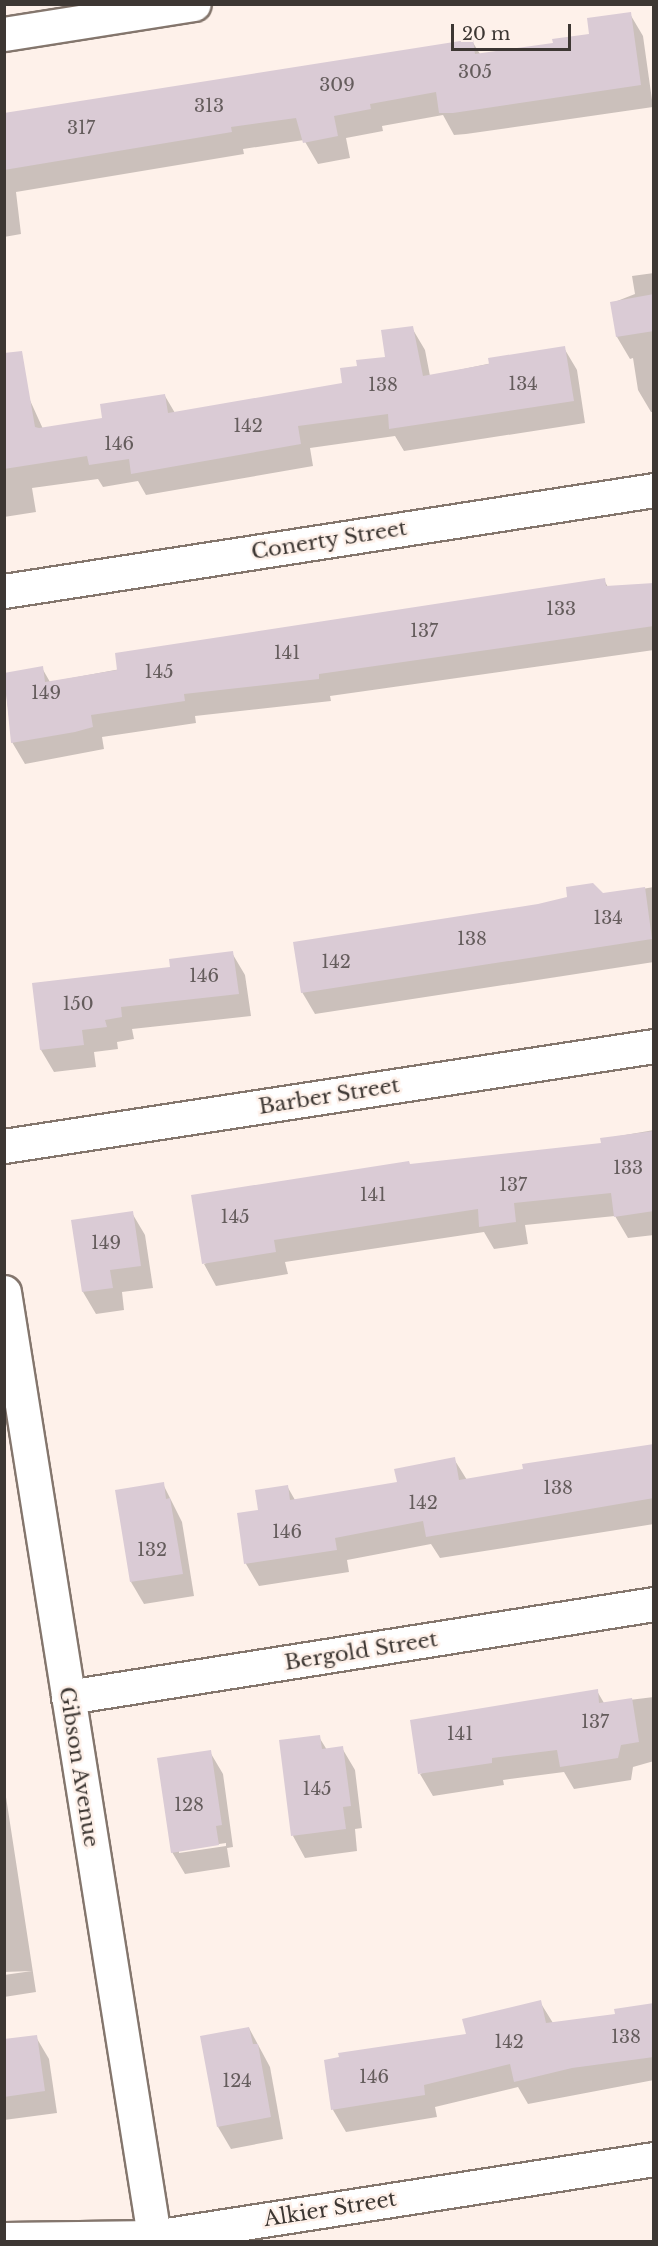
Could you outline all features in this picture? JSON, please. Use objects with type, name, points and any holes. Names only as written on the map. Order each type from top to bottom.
[{"type":"street","points":[[4,34],[194,4]]},
{"type":"street","name":"Conerty Street","points":[[4,591],[654,490]]},
{"type":"street","name":"Barber Street","points":[[4,1146],[654,1046]]},
{"type":"street","name":"Gibson Avenue","points":[[4,1292],[155,2239]]},
{"type":"street","name":"Bergold Street","points":[[68,1697],[654,1604]]},
{"type":"street","name":"Alkier Street","points":[[4,2239],[155,2239],[654,2159]]},
{"type":"building","points":[[631,12],[641,85],[453,113],[439,113],[436,92],[370,104],[371,109],[334,116],[338,136],[303,143],[296,118],[231,127],[232,132],[4,170],[4,113],[473,39],[475,54],[553,43],[552,39],[589,34],[587,18]]},
{"type":"building","points":[[654,294],[654,331],[616,337],[610,302]]},
{"type":"building","points":[[413,326],[423,376],[489,364],[488,358],[565,346],[574,401],[389,429],[388,414],[298,426],[301,444],[131,474],[129,459],[89,465],[87,456],[4,469],[4,353],[22,351],[35,427],[39,428],[102,418],[100,404],[165,394],[168,413],[342,383],[340,368],[357,366],[356,360],[385,357],[381,330]]},
{"type":"building","points":[[605,578],[606,586],[654,583],[654,626],[319,674],[319,679],[184,694],[185,701],[91,715],[93,727],[11,743],[4,673],[43,666],[45,682],[117,670],[115,653]]},
{"type":"building","points":[[593,883],[603,893],[645,887],[652,939],[301,993],[293,942],[538,904],[567,897],[566,887]]},
{"type":"building","points":[[233,951],[239,994],[121,1007],[122,1017],[105,1020],[107,1027],[82,1030],[84,1045],[40,1050],[32,983],[170,967],[169,959]]},
{"type":"building","points":[[654,1131],[654,1211],[614,1217],[611,1193],[514,1203],[516,1222],[479,1227],[478,1209],[274,1240],[276,1252],[202,1264],[191,1195],[409,1161],[410,1164],[601,1143],[600,1138]]},
{"type":"building","points":[[133,1211],[141,1266],[110,1270],[113,1288],[82,1292],[71,1220]]},
{"type":"building","points":[[654,1444],[654,1498],[426,1537],[423,1521],[335,1538],[337,1550],[244,1564],[237,1513],[258,1510],[255,1490],[288,1485],[290,1500],[397,1482],[394,1469],[455,1457],[459,1480],[523,1469],[522,1464]]},
{"type":"building","points":[[164,1482],[166,1499],[170,1498],[183,1574],[130,1582],[115,1490]]},
{"type":"building","points":[[598,1689],[599,1703],[632,1698],[639,1742],[621,1745],[618,1758],[560,1767],[557,1750],[492,1758],[492,1763],[418,1774],[410,1720]]},
{"type":"building","points":[[320,1735],[322,1749],[343,1746],[351,1806],[343,1807],[346,1829],[291,1836],[279,1740]]},
{"type":"building","points":[[211,1750],[222,1825],[216,1826],[219,1845],[171,1853],[157,1758]]},
{"type":"building","points":[[541,2000],[546,2023],[615,2014],[614,2009],[654,2003],[654,2057],[572,2068],[514,2082],[510,2064],[424,2085],[425,2095],[331,2110],[324,2060],[339,2057],[338,2053],[466,2034],[462,2019]]},
{"type":"building","points":[[249,2027],[253,2044],[258,2044],[271,2117],[217,2127],[200,2036]]},
{"type":"building","points":[[37,2035],[45,2091],[4,2097],[4,2039]]}]
